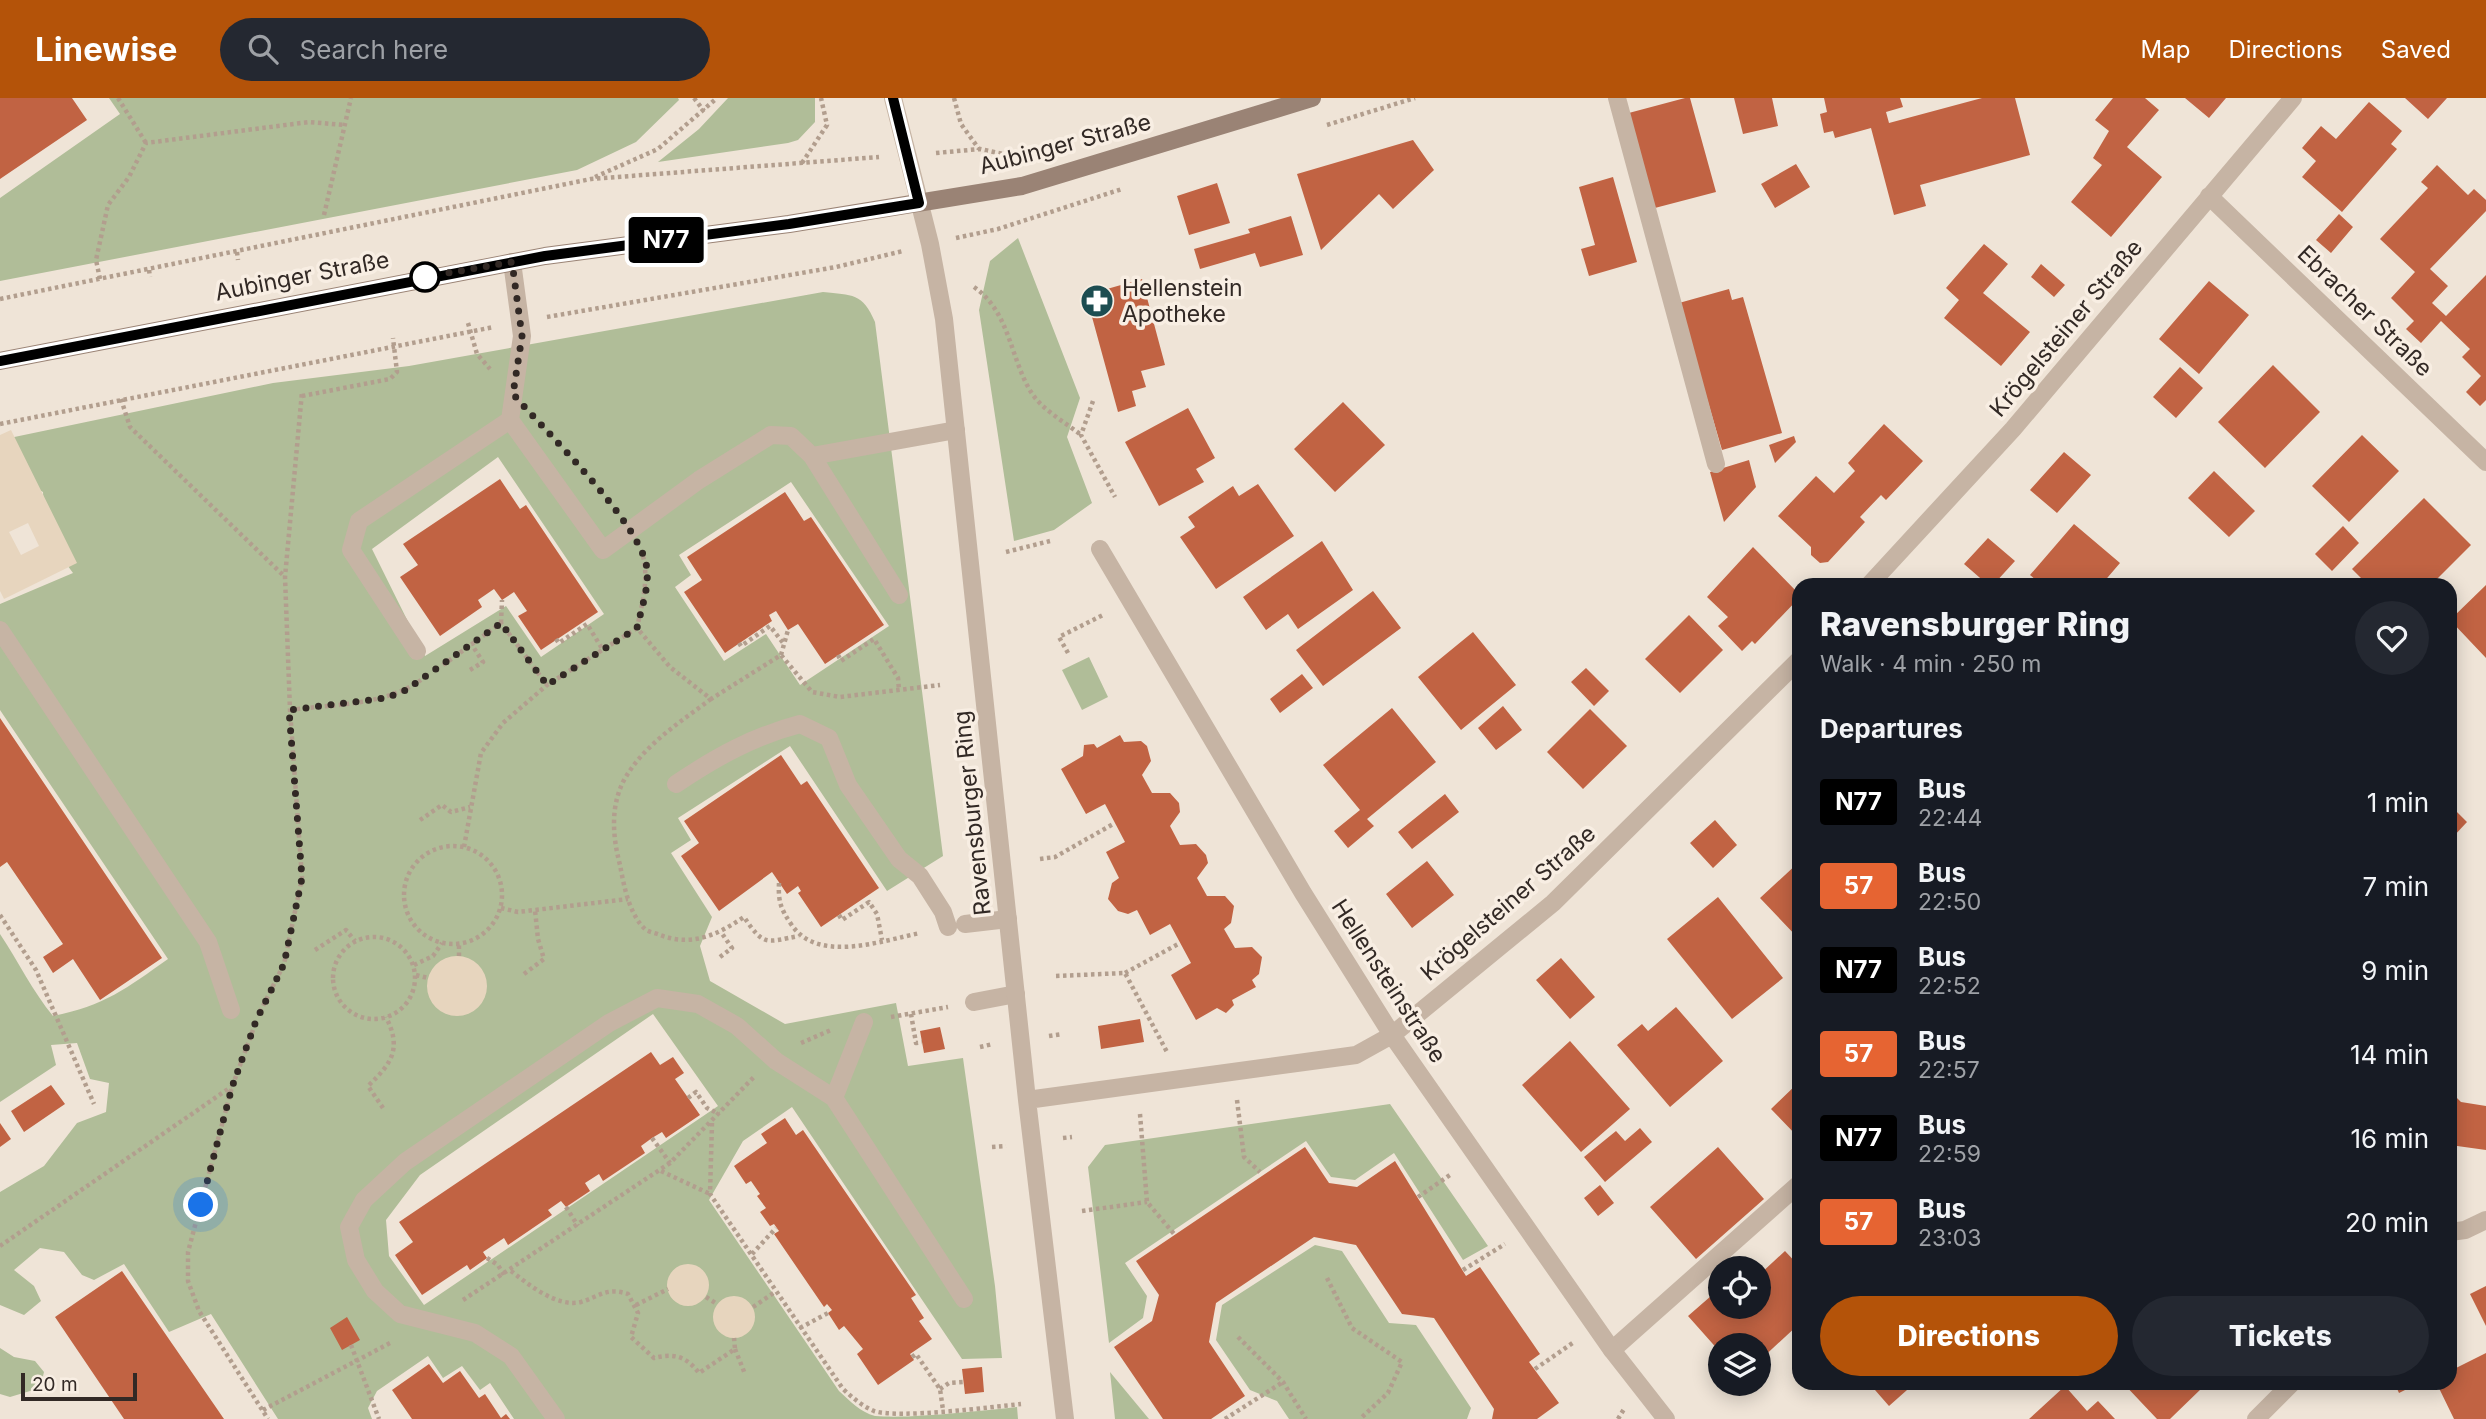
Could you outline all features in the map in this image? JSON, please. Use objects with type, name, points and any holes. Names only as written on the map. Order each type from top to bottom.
[{"type":"main road","name":"Aubinger Straße","points":[[0,361],[512,262],[789,224],[1022,186],[1312,98]]},
{"type":"street","name":"Ravensburger Ring","points":[[893,98],[944,319],[1027,1100],[1065,1419]]},
{"type":"street","points":[[1617,98],[1716,464]]},
{"type":"street","name":"Krögelsteiner Straße","points":[[1876,578],[2013,429],[2293,98]]},
{"type":"street","name":"Ebracher Straße","points":[[2209,196],[2486,462]]},
{"type":"street","points":[[512,262],[522,336],[510,420],[603,550],[632,532],[699,480],[771,435],[791,436],[812,456],[899,595]]},
{"type":"street","points":[[417,652],[351,550],[359,521],[510,420]]},
{"type":"street","points":[[812,456],[956,430]]},
{"type":"street","name":"Hellensteinstraße","points":[[1100,549],[1303,893],[1392,1035],[1526,1230],[1612,1350],[1667,1419]]},
{"type":"street","points":[[0,630],[208,942],[231,1010]]},
{"type":"street","name":"Krögelsteiner Straße","points":[[1027,1100],[1356,1055],[1392,1035],[1553,903],[1792,667]]},
{"type":"street","points":[[676,784],[716,758],[765,733],[800,724],[829,738],[848,785],[899,859],[920,876],[943,912],[956,926],[1008,919]]},
{"type":"street","points":[[974,1002],[1016,995]]},
{"type":"street","points":[[556,1419],[512,1356],[475,1333],[400,1314],[375,1291],[356,1260],[349,1227],[364,1200],[405,1162],[609,1023],[657,998],[698,1004],[737,1026],[776,1061],[834,1098],[964,1298]]},
{"type":"street","points":[[834,1098],[864,1022]]},
{"type":"street","points":[[1612,1350],[1792,1190]]},
{"type":"street","points":[[2457,1231],[2486,1220]]},
{"type":"street","points":[[2256,1419],[2285,1390]]},
{"type":"path","points":[[118,98],[146,143]]},
{"type":"path","points":[[324,215],[351,98]]},
{"type":"path","points":[[694,98],[704,111]]},
{"type":"path","points":[[591,179],[658,149],[716,98]]},
{"type":"path","points":[[802,163],[827,125],[821,98]]},
{"type":"path","points":[[954,98],[961,124],[980,149]]},
{"type":"path","points":[[146,143],[309,122],[344,125]]},
{"type":"path","points":[[100,279],[96,260],[107,205],[129,177],[146,143]]},
{"type":"path","name":"Aubinger Straße","points":[[0,299],[591,179],[980,149],[1012,156]]},
{"type":"path","points":[[237,252],[239,260]]},
{"type":"path","points":[[149,270],[150,277]]},
{"type":"path","points":[[974,287],[982,293],[1004,323],[1035,399],[1081,435],[1115,497]]},
{"type":"path","points":[[468,323],[477,354],[513,394]]},
{"type":"path","points":[[268,1419],[199,1311],[188,1281],[188,1252],[232,1087],[256,1021],[284,964],[302,878],[289,710],[285,577],[302,394],[390,379],[397,372],[393,338]]},
{"type":"path","points":[[121,399],[130,427],[285,577]]},
{"type":"path","points":[[1081,435],[1093,401]]},
{"type":"path","points":[[464,847],[481,753],[503,723],[547,685],[637,628],[647,570],[641,546],[632,532]]},
{"type":"path","points":[[1006,552],[1050,541]]},
{"type":"path","points":[[502,600],[501,623],[547,685]]},
{"type":"path","points":[[1068,653],[1059,637],[1131,601]]},
{"type":"path","points":[[437,669],[501,623]]},
{"type":"path","points":[[556,639],[559,643],[587,624],[603,650]]},
{"type":"path","points":[[739,643],[741,646],[770,626],[784,644]]},
{"type":"path","points":[[637,628],[670,667],[711,699]]},
{"type":"path","points":[[788,630],[781,655],[711,699],[658,739],[635,762],[622,785],[614,811],[614,841],[628,899],[646,930],[670,939],[697,941],[721,932],[744,917],[759,939],[765,942],[799,936],[825,947],[928,931]]},
{"type":"path","points":[[838,655],[841,661],[874,639],[898,678],[899,690]]},
{"type":"path","points":[[470,670],[483,662],[472,645]]},
{"type":"path","points":[[781,655],[812,692],[840,697],[940,685]]},
{"type":"path","points":[[289,710],[386,698],[406,690],[427,676]]},
{"type":"path","points":[[420,820],[442,805],[451,812],[470,807]]},
{"type":"path","points":[[1040,859],[1055,857],[1115,823]]},
{"type":"path","points":[[447,846],[464,847],[491,863],[499,877],[502,892],[500,908],[485,932],[459,944],[442,943],[426,937],[414,925],[406,909],[404,893],[408,876],[417,862],[430,851],[447,846]]},
{"type":"path","points":[[779,883],[778,904],[799,936]]},
{"type":"path","points":[[500,908],[518,912],[628,899]]},
{"type":"path","points":[[839,915],[842,920],[869,902],[877,915],[882,940]]},
{"type":"path","points":[[524,974],[544,959],[538,939],[535,910]]},
{"type":"path","points":[[0,915],[36,970],[94,1104]]},
{"type":"path","points":[[314,950],[346,930],[355,942]]},
{"type":"path","points":[[720,957],[732,948],[721,932]]},
{"type":"path","points":[[383,937],[407,952],[414,965],[416,975],[408,1001],[386,1017],[373,1019],[349,1010],[334,987],[337,961],[355,942],[383,937]]},
{"type":"path","points":[[414,965],[433,956],[442,943]]},
{"type":"path","points":[[1056,976],[1125,973],[1180,943]]},
{"type":"path","points":[[459,944],[459,956]]},
{"type":"path","points":[[1125,973],[1167,1045],[1171,1080]]},
{"type":"path","points":[[416,975],[428,978]]},
{"type":"path","points":[[911,1014],[916,1043],[922,1042]]},
{"type":"path","points":[[383,1108],[368,1086],[391,1061],[393,1032],[386,1017]]},
{"type":"path","points":[[263,1410],[359,1362],[504,1275],[578,1226],[670,1163],[750,1080],[776,1061]]},
{"type":"path","points":[[1233,1071],[1244,1157],[1260,1171]]},
{"type":"path","points":[[0,1246],[232,1087]]},
{"type":"path","points":[[688,1098],[696,1092],[707,1108],[719,1114]]},
{"type":"path","points":[[710,1194],[712,1122]]},
{"type":"path","points":[[1142,1128],[1147,1202],[1175,1235]]},
{"type":"path","points":[[1063,1138],[1072,1137]]},
{"type":"path","points":[[652,1138],[670,1163]]},
{"type":"path","points":[[660,1170],[710,1194],[843,1389],[858,1402],[876,1411],[943,1410],[1021,1404]]},
{"type":"path","points":[[1418,1197],[1450,1175]]},
{"type":"path","points":[[1082,1211],[1147,1202]]},
{"type":"path","points":[[566,1207],[578,1226]]},
{"type":"path","points":[[752,1254],[776,1228]]},
{"type":"path","points":[[1463,1270],[1526,1230]]},
{"type":"path","points":[[487,1258],[498,1265],[504,1275]]},
{"type":"path","points":[[510,1270],[535,1289],[568,1303],[582,1301],[607,1290],[628,1294],[636,1305],[638,1322],[631,1336],[654,1358],[668,1354],[682,1357],[699,1373],[735,1349]]},
{"type":"path","points":[[1326,1278],[1352,1328],[1402,1362],[1388,1393],[1360,1419]]},
{"type":"path","points":[[636,1305],[667,1289]]},
{"type":"path","points":[[753,1307],[775,1292]]},
{"type":"path","points":[[706,1297],[717,1304]]},
{"type":"path","points":[[800,1328],[828,1313]]},
{"type":"path","points":[[1535,1370],[1596,1327]]},
{"type":"path","points":[[1238,1337],[1283,1382],[1306,1419]]},
{"type":"path","points":[[734,1338],[735,1349],[745,1374]]},
{"type":"path","points":[[351,1345],[380,1419]]},
{"type":"path","points":[[912,1357],[916,1354],[940,1389],[943,1410]]},
{"type":"path","points":[[940,1389],[949,1383],[964,1382]]},
{"type":"path","points":[[1224,1419],[1283,1382]]},
{"type":"green space","points":[[109,98],[679,100],[636,142],[577,170],[0,281],[0,198],[120,114]]},
{"type":"green space","points":[[728,98],[815,98],[815,122],[798,140],[788,143],[658,162],[699,129]]},
{"type":"green space","points":[[1018,238],[1080,398],[1067,437],[1092,503],[1054,530],[1014,541],[979,310],[990,261]]},
{"type":"green space","points":[[823,292],[855,297],[871,313],[875,322],[943,856],[887,891],[790,746],[678,818],[691,840],[671,853],[712,917],[700,946],[710,981],[785,1024],[896,1003],[908,1066],[963,1058],[995,1286],[1002,1358],[962,1359],[792,1107],[743,1141],[709,1200],[839,1391],[860,1409],[875,1416],[890,1417],[1017,1407],[1018,1419],[514,1419],[490,1383],[480,1390],[462,1366],[443,1378],[428,1356],[377,1391],[368,1408],[372,1419],[278,1419],[211,1314],[169,1332],[124,1264],[94,1280],[82,1275],[64,1252],[40,1248],[14,1270],[34,1286],[41,1301],[24,1315],[0,1305],[0,1192],[44,1166],[77,1123],[106,1112],[109,1083],[90,1079],[77,1043],[51,1045],[56,1065],[0,1102],[0,934],[53,1016],[101,1001],[168,959],[0,710],[0,604],[73,573],[45,535],[43,492],[5,471],[0,440],[273,383],[409,366]],"holes":[[[498,457],[604,614],[541,657],[506,606],[425,656],[372,549]],[[791,482],[889,626],[800,685],[766,634],[724,661],[675,587],[691,575],[679,555]],[[653,1014],[718,1106],[424,1305],[389,1256],[386,1220],[420,1175]]]},
{"type":"green space","points":[[1089,657],[1108,697],[1082,710],[1062,670]]},
{"type":"green space","points":[[1390,1104],[1488,1246],[1463,1260],[1394,1153],[1355,1180],[1331,1177],[1306,1141],[1125,1263],[1147,1296],[1143,1318],[1109,1343],[1088,1167],[1105,1145]]},
{"type":"green space","points":[[1315,1245],[1342,1251],[1389,1323],[1416,1325],[1471,1408],[1467,1419],[1289,1419],[1277,1401],[1250,1390],[1216,1340],[1222,1305]]},
{"type":"green space","points":[[0,1348],[14,1357],[35,1361],[44,1372],[40,1388],[10,1397],[0,1394]]},
{"type":"green space","points":[[1110,1372],[1149,1419],[1115,1419]]},
{"type":"shaded area","points":[[11,430],[77,563],[4,599],[0,591],[0,435]],"holes":[[[28,523],[39,546],[21,555],[9,532]]]},
{"type":"shaded area","points":[[457,956],[474,961],[482,969],[487,986],[482,1003],[474,1011],[457,1016],[440,1011],[432,1003],[427,986],[432,969],[440,961]]},
{"type":"shaded area","points":[[688,1264],[703,1270],[709,1285],[703,1300],[688,1306],[673,1300],[667,1285],[673,1270]]},
{"type":"shaded area","points":[[734,1296],[749,1302],[755,1317],[749,1332],[734,1338],[719,1332],[713,1317],[719,1302]]},
{"type":"building","points":[[0,98],[72,98],[87,120],[0,179]]},
{"type":"building","points":[[1690,98],[1716,192],[1651,209],[1625,114]]},
{"type":"building","points":[[1734,98],[1772,98],[1778,126],[1743,134]]},
{"type":"building","points":[[1824,98],[1900,98],[1903,107],[1886,112],[1889,123],[1982,98],[2015,98],[2030,155],[1920,185],[1926,206],[1894,215],[1871,128],[1835,138],[1833,131],[1824,133],[1820,114],[1827,112]]},
{"type":"building","points":[[2113,98],[2145,98],[2159,110],[2127,147],[2162,177],[2111,237],[2071,202],[2102,165],[2093,158],[2109,131],[2095,120]]},
{"type":"building","points":[[2185,98],[2226,98],[2209,118]]},
{"type":"building","points":[[2405,98],[2447,98],[2428,119]]},
{"type":"building","points":[[2369,102],[2402,131],[2391,144],[2397,149],[2342,212],[2302,177],[2316,161],[2302,148],[2321,126],[2336,139]]},
{"type":"building","points":[[1413,140],[1434,170],[1393,209],[1379,194],[1321,250],[1297,174]]},
{"type":"building","points":[[1796,164],[1810,187],[1775,208],[1761,184]]},
{"type":"building","points":[[2437,165],[2468,195],[2474,189],[2486,200],[2486,211],[2430,269],[2448,286],[2432,303],[2446,316],[2486,275],[2486,400],[2480,406],[2466,392],[2481,376],[2462,357],[2470,349],[2441,321],[2421,343],[2406,329],[2414,321],[2391,298],[2415,272],[2380,239],[2428,188],[2421,182]]},
{"type":"building","points":[[1613,177],[1637,262],[1589,276],[1581,249],[1595,245],[1579,187]]},
{"type":"building","points":[[1217,183],[1230,223],[1189,235],[1177,196]]},
{"type":"building","points":[[2339,214],[2353,227],[2331,253],[2316,240]]},
{"type":"building","points":[[1291,216],[1303,255],[1260,267],[1255,253],[1200,269],[1194,249],[1250,233],[1248,229]]},
{"type":"building","points":[[1984,244],[2008,264],[1983,293],[2030,332],[2001,366],[1944,318],[1959,300],[1946,288]]},
{"type":"building","points":[[2041,264],[2065,285],[2054,297],[2031,277]]},
{"type":"building","points":[[1142,279],[1165,365],[1141,371],[1146,387],[1132,391],[1136,406],[1118,412],[1086,295]]},
{"type":"building","points":[[2209,281],[2249,315],[2199,374],[2159,339]]},
{"type":"building","points":[[1729,289],[1732,300],[1743,297],[1782,433],[1722,450],[1679,303]]},
{"type":"building","points":[[2273,365],[2320,412],[2265,468],[2218,422]]},
{"type":"building","points":[[2180,367],[2203,388],[2176,418],[2153,397]]},
{"type":"building","points":[[1343,402],[1385,445],[1335,492],[1294,449]]},
{"type":"building","points":[[1188,408],[1215,458],[1196,469],[1204,482],[1159,506],[1125,442]]},
{"type":"building","points":[[1884,424],[1923,461],[1886,500],[1881,495],[1860,517],[1865,522],[1828,562],[1820,563],[1811,555],[1811,547],[1778,516],[1816,476],[1834,493],[1855,471],[1848,463]]},
{"type":"building","points":[[2362,435],[2399,471],[2349,522],[2312,486]]},
{"type":"building","points":[[1794,436],[1796,442],[1775,463],[1769,445]]},
{"type":"building","points":[[2064,452],[2091,475],[2057,513],[2030,490]]},
{"type":"building","points":[[1749,460],[1756,487],[1724,522],[1710,472]]},
{"type":"building","points":[[2214,471],[2255,511],[2229,537],[2188,498]]},
{"type":"building","points":[[500,479],[520,509],[526,505],[598,612],[541,650],[518,616],[527,611],[514,592],[502,600],[494,589],[478,600],[482,607],[440,636],[400,577],[418,565],[403,544]]},
{"type":"building","points":[[1258,484],[1294,536],[1216,589],[1180,537],[1195,527],[1188,517],[1233,486],[1239,496]]},
{"type":"building","points":[[785,492],[804,521],[811,517],[884,625],[825,664],[798,624],[788,630],[776,611],[769,615],[772,621],[725,653],[684,592],[702,580],[687,557]]},
{"type":"building","points":[[2424,498],[2471,545],[2438,578],[2361,578],[2352,569]]},
{"type":"building","points":[[2074,524],[2120,563],[2107,578],[2034,578],[2030,575]]},
{"type":"building","points":[[2343,526],[2359,543],[2332,571],[2315,554]]},
{"type":"building","points":[[1988,538],[2015,561],[1999,578],[1980,578],[1964,564]]},
{"type":"building","points":[[1322,541],[1353,590],[1298,629],[1288,614],[1266,630],[1243,597]]},
{"type":"building","points":[[1753,547],[1792,587],[1792,605],[1755,644],[1752,641],[1742,651],[1718,626],[1728,617],[1707,597]]},
{"type":"building","points":[[2486,585],[2486,658],[2457,627],[2457,613]]},
{"type":"building","points":[[1373,591],[1401,628],[1323,686],[1296,650]]},
{"type":"building","points":[[1689,615],[1723,650],[1680,693],[1645,659]]},
{"type":"building","points":[[1473,632],[1516,685],[1461,730],[1418,677]]},
{"type":"building","points":[[1586,668],[1609,691],[1594,706],[1571,682]]},
{"type":"building","points":[[1302,674],[1313,688],[1280,713],[1270,699]]},
{"type":"building","points":[[1503,706],[1522,730],[1496,750],[1478,728]]},
{"type":"building","points":[[1392,708],[1436,762],[1367,819],[1374,826],[1348,848],[1334,831],[1360,810],[1323,765]]},
{"type":"building","points":[[1590,709],[1627,746],[1583,789],[1547,752]]},
{"type":"building","points":[[0,718],[162,958],[100,1000],[73,959],[53,973],[43,957],[63,944],[7,862],[0,867]]},
{"type":"building","points":[[1120,735],[1124,742],[1141,741],[1147,746],[1151,761],[1142,775],[1152,793],[1170,793],[1179,803],[1180,812],[1170,826],[1180,845],[1196,844],[1206,855],[1208,863],[1197,878],[1207,896],[1225,896],[1234,906],[1231,923],[1224,929],[1235,948],[1252,947],[1262,957],[1259,974],[1252,980],[1256,987],[1232,1000],[1234,1005],[1226,1013],[1217,1008],[1196,1020],[1171,975],[1191,963],[1170,924],[1150,935],[1137,910],[1128,914],[1118,911],[1108,899],[1112,883],[1119,878],[1106,852],[1125,842],[1105,804],[1086,814],[1061,769],[1083,756],[1084,745],[1094,744],[1097,748]]},
{"type":"building","points":[[781,755],[801,785],[807,781],[879,888],[821,927],[798,893],[801,891],[798,886],[787,894],[772,872],[719,911],[681,856],[699,843],[684,821]]},
{"type":"building","points":[[1445,794],[1459,812],[1412,849],[1398,832]]},
{"type":"building","points":[[2457,812],[2467,822],[2457,833]]},
{"type":"building","points":[[1715,820],[1737,845],[1713,868],[1690,843]]},
{"type":"building","points":[[1427,861],[1454,895],[1412,928],[1386,894]]},
{"type":"building","points":[[1792,868],[1792,932],[1760,898]]},
{"type":"building","points":[[1718,897],[1783,978],[1732,1019],[1667,939]]},
{"type":"building","points":[[1561,958],[1595,997],[1570,1019],[1536,980]]},
{"type":"building","points":[[1676,1007],[1723,1061],[1670,1107],[1617,1045],[1642,1024],[1648,1031]]},
{"type":"building","points":[[1140,1019],[1144,1042],[1101,1049],[1098,1026]]},
{"type":"building","points":[[940,1027],[945,1049],[924,1053],[920,1031]]},
{"type":"building","points":[[1570,1041],[1630,1109],[1581,1152],[1522,1085]]},
{"type":"building","points":[[651,1052],[660,1065],[673,1057],[684,1073],[675,1079],[700,1115],[666,1138],[662,1132],[652,1138],[641,1146],[645,1153],[603,1181],[599,1174],[585,1183],[590,1191],[566,1207],[561,1201],[548,1210],[552,1215],[508,1245],[504,1238],[483,1252],[487,1258],[470,1270],[467,1265],[422,1295],[395,1255],[413,1242],[399,1222]]},
{"type":"building","points":[[51,1085],[65,1104],[24,1132],[11,1111]]},
{"type":"building","points":[[1792,1089],[1792,1131],[1771,1109]]},
{"type":"building","points":[[2457,1098],[2461,1102],[2486,1106],[2486,1150],[2457,1146]]},
{"type":"building","points":[[785,1118],[796,1135],[803,1130],[916,1295],[911,1298],[924,1318],[919,1321],[932,1339],[910,1354],[914,1360],[878,1385],[857,1354],[863,1349],[844,1326],[839,1330],[828,1313],[832,1310],[827,1304],[824,1307],[774,1234],[779,1231],[774,1224],[770,1226],[760,1212],[766,1208],[757,1196],[760,1194],[751,1181],[746,1184],[734,1166],[767,1143],[761,1134]]},
{"type":"building","points":[[0,1123],[11,1139],[0,1147]]},
{"type":"building","points":[[1640,1128],[1652,1142],[1605,1182],[1584,1157],[1616,1131],[1625,1141]]},
{"type":"building","points":[[1305,1147],[1329,1183],[1357,1187],[1395,1161],[1466,1276],[1480,1267],[1540,1354],[1529,1362],[1559,1403],[1537,1419],[1492,1419],[1494,1409],[1434,1318],[1402,1314],[1356,1245],[1314,1237],[1216,1303],[1209,1342],[1245,1396],[1211,1419],[1163,1419],[1114,1347],[1152,1321],[1159,1295],[1136,1261]]},
{"type":"building","points":[[1718,1147],[1764,1199],[1696,1259],[1650,1207]]},
{"type":"building","points":[[1600,1185],[1614,1203],[1598,1216],[1584,1198]]},
{"type":"building","points":[[1785,1251],[1792,1258],[1792,1330],[1771,1350],[1771,1333],[1708,1333],[1708,1338],[1688,1316],[1708,1299],[1708,1319],[1771,1319],[1771,1264]]},
{"type":"building","points":[[122,1271],[224,1419],[124,1419],[55,1317]]},
{"type":"building","points":[[2486,1286],[2486,1326],[2470,1294]]},
{"type":"building","points":[[347,1317],[360,1340],[342,1350],[330,1328]]},
{"type":"building","points":[[2486,1353],[2486,1419],[2454,1419],[2440,1390],[2457,1390],[2457,1368]]},
{"type":"building","points":[[429,1364],[443,1383],[460,1371],[479,1398],[485,1394],[501,1418],[506,1414],[510,1419],[412,1419],[392,1390]]},
{"type":"building","points":[[982,1367],[984,1392],[965,1394],[962,1369]]},
{"type":"building","points":[[1875,1390],[1907,1390],[1889,1406]]},
{"type":"building","points":[[2061,1390],[2069,1390],[2087,1411],[2098,1401],[2115,1419],[2029,1419]]},
{"type":"building","points":[[2130,1390],[2200,1390],[2170,1419],[2157,1419]]},
{"type":"bus line","name":"N77","points":[[0,361],[449,272],[919,203],[893,98]]},
{"type":"place","name":"Hellenstein Apotheke","points":[[1097,301]]},
{"type":"route","points":[[201,1205],[232,1087],[256,1021],[284,964],[302,878],[289,710],[386,698],[406,690],[501,623],[547,685],[637,628],[647,570],[641,546],[602,495],[513,394],[520,363],[522,336],[512,262],[423,278],[425,277]]}]
